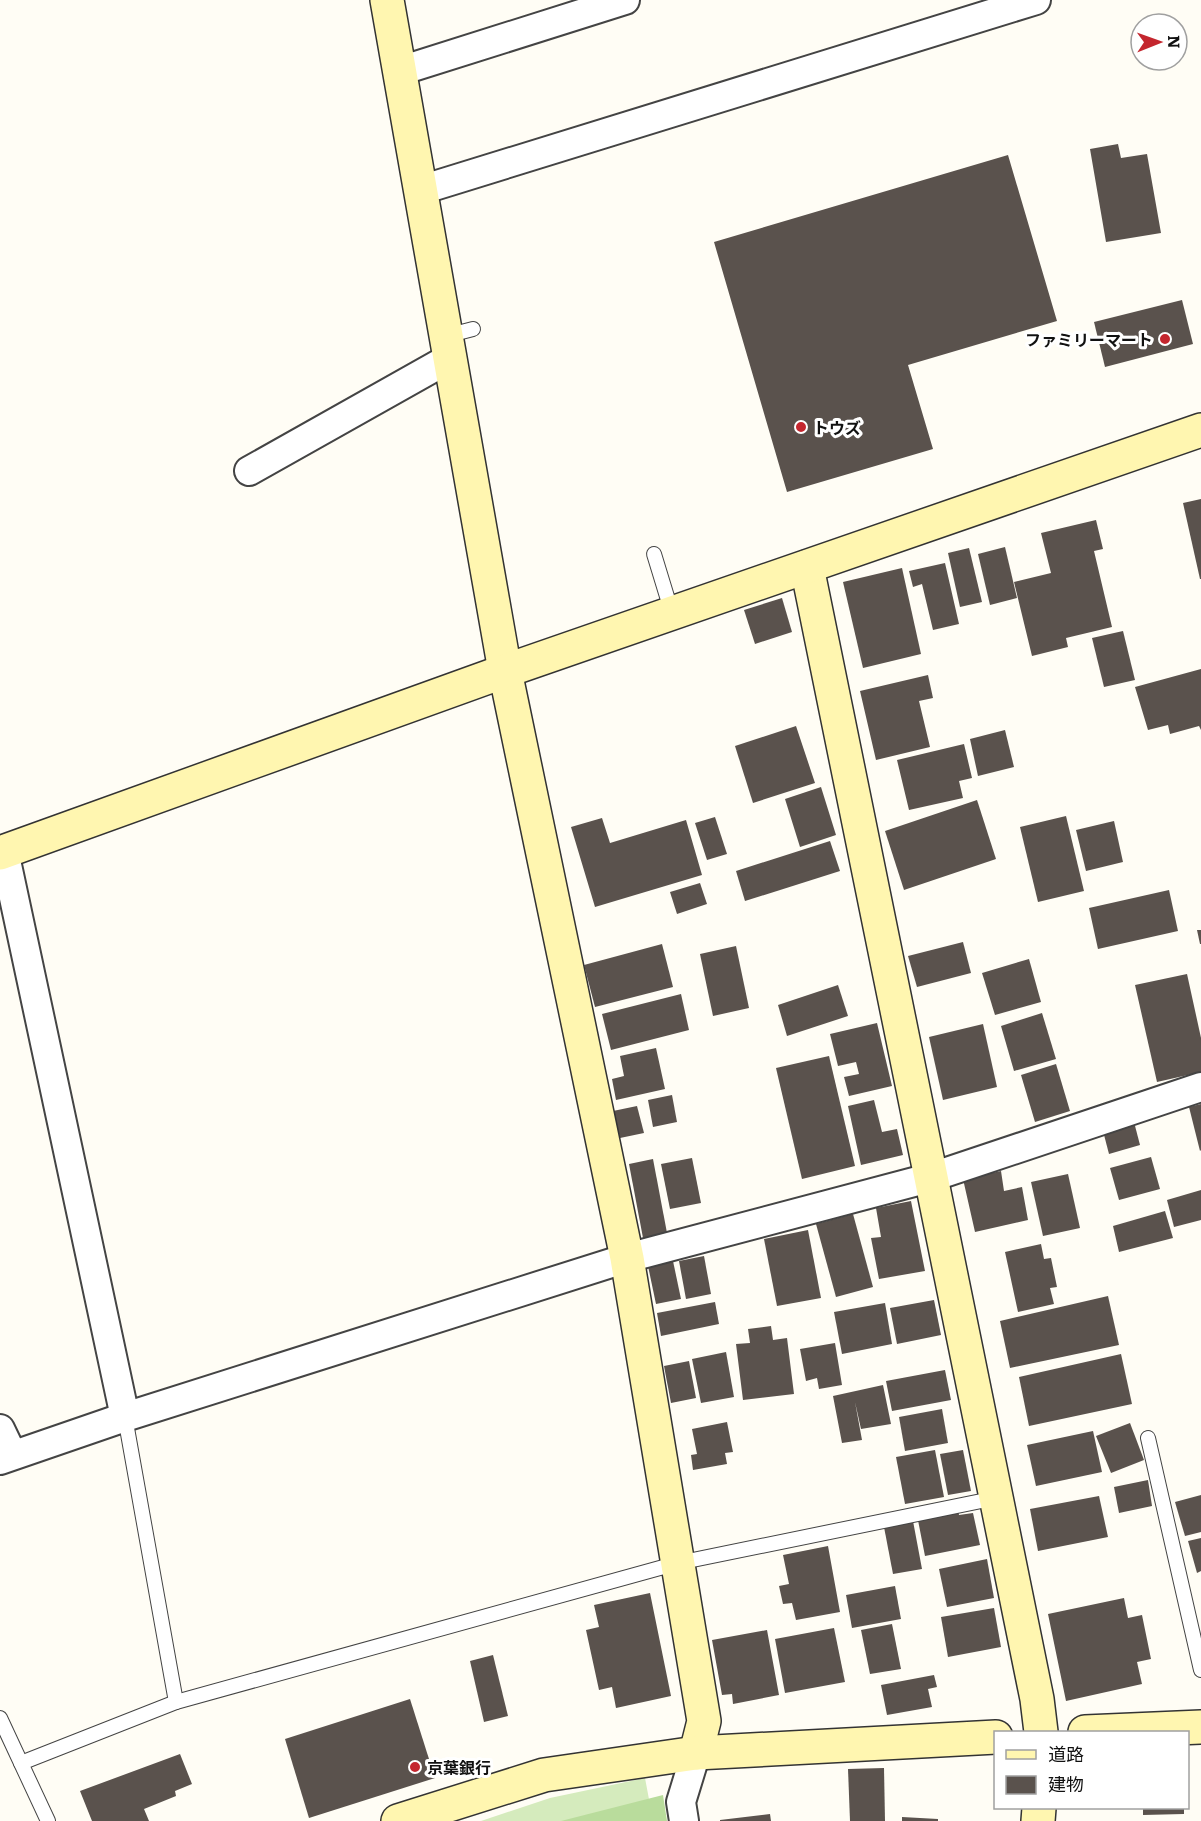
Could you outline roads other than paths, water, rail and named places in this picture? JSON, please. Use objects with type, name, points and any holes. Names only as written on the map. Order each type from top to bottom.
[{"type":"street","points":[[387,0],[421,190],[457,341],[505,671],[627,1258],[704,1720],[681,1802],[684,1821]]},
{"type":"street","points":[[400,71],[624,0]]},
{"type":"street","points":[[421,190],[1036,0]]},
{"type":"street","points":[[249,471],[457,341]]},
{"type":"street","points":[[125,1417],[2,852],[505,671],[1201,430]]},
{"type":"street","points":[[807,567],[929,1178],[1037,1699],[1041,1731]]},
{"type":"street","points":[[4,1447],[125,1417],[627,1258],[929,1178],[1201,1087]]},
{"type":"street","points":[[1108,1731],[1201,1727]]},
{"type":"street","points":[[398,1821],[544,1775],[696,1753],[994,1737]]},
{"type":"lane","points":[[654,554],[672,614]]},
{"type":"lane","points":[[125,1417],[176,1702]]},
{"type":"lane","points":[[1148,1438],[1201,1670]]},
{"type":"lane","points":[[21,1763],[176,1702],[678,1563],[996,1498]]},
{"type":"lane","points":[[0,1718],[48,1821]]},
{"type":"place","name":"ファミリーマート","points":[[1165,339]]},
{"type":"place","name":"トウズ","points":[[801,427]]},
{"type":"place","name":"京葉銀行","points":[[415,1767]]}]
